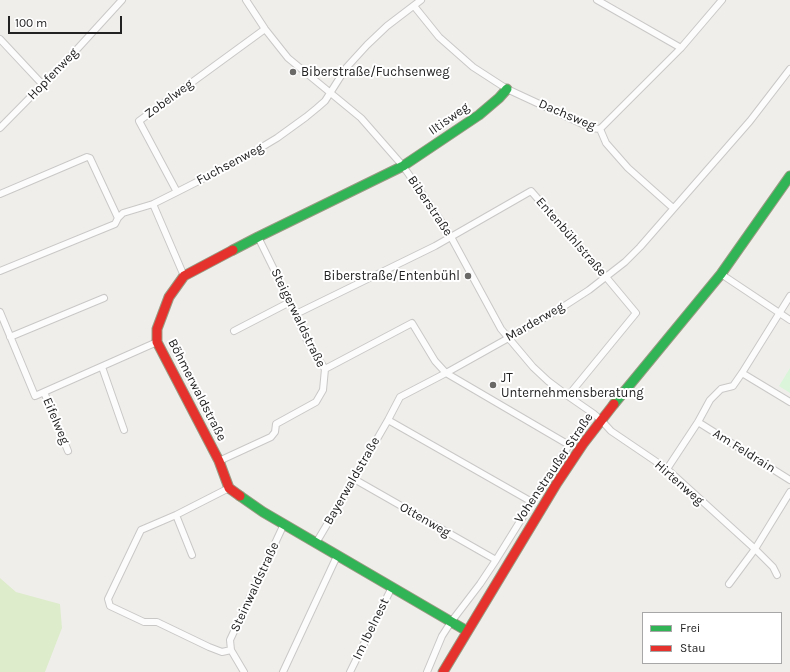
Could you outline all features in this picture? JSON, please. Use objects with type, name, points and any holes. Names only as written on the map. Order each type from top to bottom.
[{"type":"street","name":"Hopfenweg","points":[[0,128],[69,58],[122,0]]},
{"type":"street","name":"Biberstraße","points":[[246,0],[265,29],[288,58],[361,118],[403,166],[451,237],[501,329],[508,339],[533,367],[548,381],[601,420]]},
{"type":"street","name":"Fuchsenweg","points":[[0,271],[115,224],[123,213],[152,204],[177,192],[242,159],[277,138],[325,101],[346,68],[387,26],[421,0]]},
{"type":"street","points":[[597,0],[681,48]]},
{"type":"street","name":"Dachsweg","points":[[414,6],[439,37],[473,67],[507,89],[591,128],[600,129],[681,48],[722,0]]},
{"type":"street","name":"Zobelweg","points":[[177,192],[139,121],[265,29]]},
{"type":"street","points":[[0,39],[43,85]]},
{"type":"street","name":"Marderweg","points":[[388,420],[400,397],[555,312],[590,290],[625,262],[640,247],[750,121],[790,69]]},
{"type":"street","name":"Iltisweg","points":[[403,166],[478,115],[499,98],[507,89]]},
{"type":"street","points":[[600,129],[606,143],[628,168],[673,208]]},
{"type":"street","points":[[0,194],[87,157],[90,158],[118,218]]},
{"type":"street","name":"Böhmerwaldstraße","points":[[229,488],[219,461],[157,342],[157,329],[169,298],[184,276],[258,237],[403,166]]},
{"type":"street","name":"Vohenstraußer Straße","points":[[443,672],[557,483],[583,444],[721,274],[789,179]]},
{"type":"street","name":"Entenbühlstraße","points":[[296,314],[435,246],[530,191],[636,313],[568,396]]},
{"type":"street","points":[[152,204],[184,276]]},
{"type":"street","name":"Steigerwaldstraße","points":[[219,461],[271,437],[275,432],[276,424],[316,402],[323,390],[325,369],[308,343],[296,314],[258,237]]},
{"type":"street","points":[[721,274],[790,320]]},
{"type":"street","points":[[667,469],[698,422],[710,400],[721,389],[733,386],[790,296]]},
{"type":"street","points":[[10,337],[104,298]]},
{"type":"street","points":[[234,331],[290,302]]},
{"type":"street","points":[[0,312],[34,396],[157,342]]},
{"type":"street","points":[[325,369],[412,323],[435,361],[446,373]]},
{"type":"street","points":[[102,367],[124,430]]},
{"type":"street","name":"Vohenstraußer Straße","points":[[428,672],[442,636],[450,622],[480,584],[569,445],[446,373]]},
{"type":"street","points":[[742,373],[790,402]]},
{"type":"street","name":"Eifelweg","points":[[44,392],[68,451]]},
{"type":"street","points":[[388,420],[532,502]]},
{"type":"street","name":"Bayerwaldstraße","points":[[316,543],[388,420]]},
{"type":"street","name":"Hirtenweg","points":[[601,420],[611,431],[667,469],[755,549],[773,567],[777,575]]},
{"type":"street","name":"Am Feldrain","points":[[698,422],[790,480]]},
{"type":"street","name":"Ottenweg","points":[[354,479],[496,560]]},
{"type":"street","points":[[229,488],[263,512],[467,631]]},
{"type":"street","name":"Steinwaldstraße","points":[[229,488],[176,515],[141,530],[108,599],[110,606],[144,622],[157,622],[222,652],[231,650]]},
{"type":"street","points":[[729,584],[755,549],[790,492]]},
{"type":"street","points":[[176,515],[192,555]]},
{"type":"street","name":"Steinwaldstraße","points":[[244,672],[231,650],[230,640],[284,524]]},
{"type":"street","points":[[283,672],[338,556]]},
{"type":"street","name":"Im Ibelnest","points":[[350,672],[392,587]]},
{"type":"green space","points":[[790,368],[790,393],[779,386]]},
{"type":"green space","points":[[0,578],[16,592],[60,604],[62,628],[45,672],[0,672]]},
{"type":"traffic: fast","points":[[233,250],[403,166],[479,115],[507,89]]},
{"type":"traffic: fast","points":[[614,404],[721,274],[790,176]]},
{"type":"traffic: fast","points":[[240,496],[263,512],[467,631]]},
{"type":"traffic: jam","points":[[233,250],[184,276],[169,297],[157,329],[157,342],[219,461],[229,488],[240,496]]},
{"type":"traffic: jam","points":[[443,672],[557,483],[583,444],[614,404]]},
{"type":"place","name":"Biberstraße/Fuchsenweg","points":[[293,72]]},
{"type":"place","name":"Biberstraße/Entenbühl","points":[[468,276]]},
{"type":"place","name":"JT Unternehmensberatung","points":[[493,385]]}]
